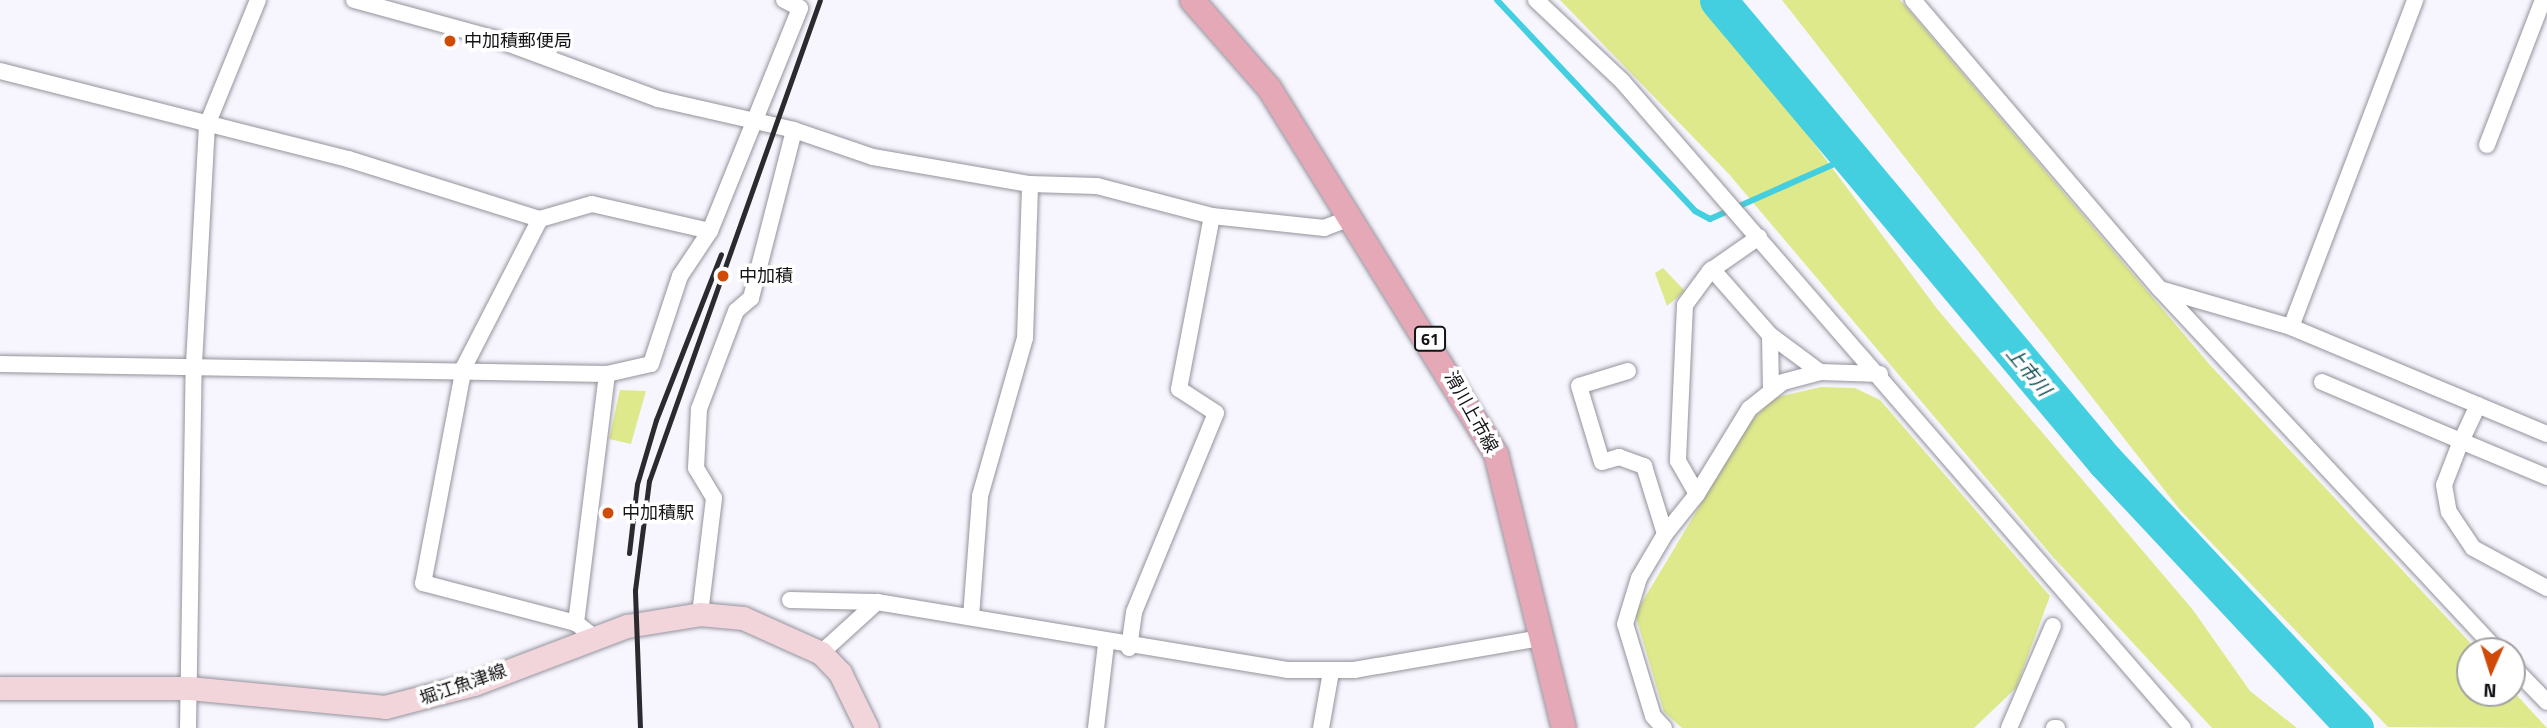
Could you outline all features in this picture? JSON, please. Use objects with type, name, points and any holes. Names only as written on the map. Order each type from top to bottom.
[{"type":"main road","name":"滑川上市線","points":[[1192,0],[1269,88],[1496,454],[1564,728]]},
{"type":"main road","name":"堀江魚津線","points":[[0,688],[189,688],[385,707],[474,684],[585,630],[701,614],[743,618],[821,653],[840,673],[867,728]]},
{"type":"street","points":[[188,728],[194,364],[207,125],[258,0]]},
{"type":"street","points":[[354,0],[493,38],[658,99],[794,130],[873,157],[1030,184],[1097,186],[1212,216],[1324,228],[1350,218]]},
{"type":"street","points":[[0,364],[464,367],[607,373],[651,364],[680,276],[710,231],[757,122],[800,8],[783,0]]},
{"type":"street","points":[[1536,0],[1622,81],[1880,374],[2183,728]]},
{"type":"street","points":[[1913,0],[2160,289],[2484,637]]},
{"type":"street","points":[[2291,327],[2414,0]]},
{"type":"street","points":[[2487,145],[2543,0]]},
{"type":"street","points":[[0,71],[348,159],[540,219],[592,204],[710,231]]},
{"type":"street","points":[[701,614],[714,498],[696,468],[699,409],[736,311],[751,298],[794,130]]},
{"type":"street","points":[[971,617],[980,496],[1025,338],[1030,184]]},
{"type":"street","points":[[1129,648],[1134,612],[1216,414],[1180,389],[1212,216]]},
{"type":"street","points":[[540,219],[464,367],[423,583],[585,630],[607,373]]},
{"type":"street","points":[[1697,494],[1678,461],[1678,394],[1685,305],[1712,269],[1759,237]]},
{"type":"street","points":[[1712,269],[1770,335],[1820,372]]},
{"type":"street","points":[[2160,289],[2291,327],[2547,434]]},
{"type":"street","points":[[1770,335],[1772,391]]},
{"type":"street","points":[[1628,371],[1579,386],[1602,462],[1619,457],[1644,467],[1665,534]]},
{"type":"street","points":[[1664,728],[1653,716],[1625,624],[1639,578],[1665,534],[1697,494],[1749,409],[1772,391],[1820,372],[1880,374]]},
{"type":"street","points":[[2322,382],[2547,477]]},
{"type":"street","points":[[2478,405],[2444,485],[2449,512],[2473,548],[2547,587]]},
{"type":"street","points":[[790,600],[877,602],[971,617],[1129,648],[1331,672],[1541,639]]},
{"type":"street","points":[[821,653],[877,602]]},
{"type":"street","points":[[2009,728],[2053,626]]},
{"type":"street","points":[[1096,728],[1106,644]]},
{"type":"street","points":[[1321,728],[1331,672]]},
{"type":"street","points":[[2526,680],[2547,702]]},
{"type":"green space","points":[[1560,0],[1707,0],[1938,310],[2193,610],[2250,691],[2297,728],[2212,728],[2053,557],[1728,173]]},
{"type":"green space","points":[[1782,0],[1900,0],[2210,365],[2465,637],[2456,637],[2456,707],[2526,705],[2547,728],[2388,727],[2180,510]]},
{"type":"green space","points":[[1663,268],[1685,291],[1667,306],[1655,273]]},
{"type":"green space","points":[[1821,387],[1855,388],[1880,400],[2050,596],[2016,688],[1974,728],[1682,728],[1664,712],[1635,614],[1750,422],[1774,398]]},
{"type":"green space","points":[[620,390],[646,391],[631,444],[609,439]]},
{"type":"waterway","points":[[1497,0],[1695,211],[1710,219],[1852,156]]},
{"type":"waterway","name":"上市川","points":[[1718,0],[2105,461],[2355,728]]},
{"type":"railway","points":[[640,728],[635,590],[649,481],[820,0]]},
{"type":"railway","points":[[629,553],[637,484],[656,420],[721,254]]},
{"type":"place","name":"中加積郵便局","points":[[450,41]]},
{"type":"place","name":"中加積","points":[[723,276]]},
{"type":"place","name":"中加積駅","points":[[608,513]]}]
